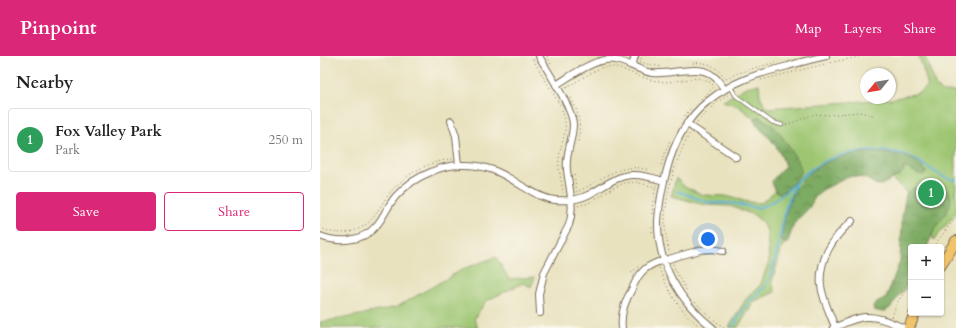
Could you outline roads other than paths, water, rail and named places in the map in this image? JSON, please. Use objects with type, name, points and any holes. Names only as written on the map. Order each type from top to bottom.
[{"type":"main road","points":[[944,260],[956,242]]},
{"type":"main road","points":[[909,328],[914,316]]},
{"type":"street","points":[[539,56],[556,85],[573,121],[573,130],[566,164],[572,210],[571,219],[547,267],[540,287],[538,297],[540,313]]},
{"type":"street","points":[[632,66],[635,56]]},
{"type":"street","points":[[713,328],[696,313],[685,300],[671,277],[667,259],[660,242],[658,222],[660,199],[674,146],[687,123],[701,107],[727,88],[743,79],[760,73],[826,56]]},
{"type":"street","points":[[556,85],[600,60],[613,59],[644,71],[656,73],[700,70],[714,76],[727,88]]},
{"type":"street","points":[[451,122],[456,136],[459,165]]},
{"type":"street","points":[[687,123],[736,157]]},
{"type":"street","points":[[320,236],[343,241],[364,235],[376,226],[394,198],[409,184],[432,171],[459,165],[475,166],[493,170],[543,197],[557,200],[571,200],[586,196],[611,181],[628,175],[642,175],[664,181]]},
{"type":"street","points":[[852,221],[840,232],[831,244],[824,261],[821,274],[821,286],[834,328],[866,317],[879,318],[904,328]]},
{"type":"street","points":[[622,328],[621,318],[625,303],[639,275],[649,266],[667,259],[700,250],[711,249],[723,251]]},
{"type":"lane","points":[[727,88],[772,122],[782,125]]},
{"type":"waterway","points":[[677,191],[710,203],[731,203],[757,208],[777,199],[812,168],[821,163],[841,155],[862,151],[883,151],[906,155],[939,174],[956,180]]},
{"type":"waterway","points":[[733,326],[748,303],[766,285],[771,274],[786,206],[795,185]]},
{"type":"place","name":"Fox Valley Park","points":[[931,193]]}]
